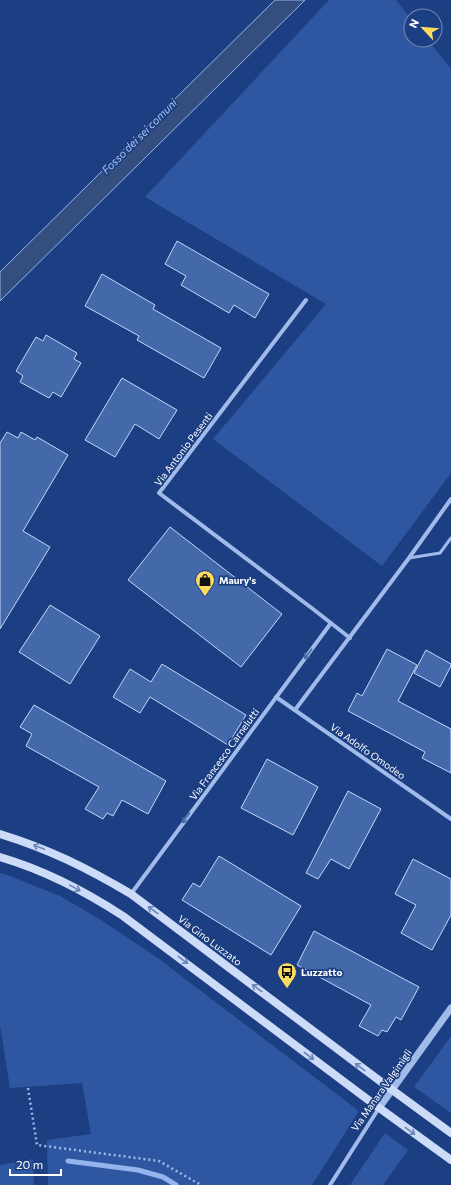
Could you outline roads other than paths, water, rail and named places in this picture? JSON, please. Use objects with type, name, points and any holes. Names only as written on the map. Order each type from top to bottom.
[{"type":"main road","name":"Via Gino Luzzato","points":[[0,834],[64,857],[131,894],[391,1090],[451,1133]]},
{"type":"main road","points":[[0,857],[60,880],[103,903],[123,916],[379,1108],[451,1160]]},
{"type":"street","name":"Via Antonio Pesenti","points":[[306,300],[159,493],[350,638]]},
{"type":"street","points":[[295,710],[350,638],[451,499]]},
{"type":"street","name":"Via Francesco Carnelutti","points":[[131,894],[331,623]]},
{"type":"street","name":"Via Adolfo Omodeo","points":[[276,697],[451,819]]},
{"type":"street","name":"Via Manara Valgimigli","points":[[330,1185],[391,1090],[451,1008]]},
{"type":"lane","points":[[409,558],[440,553],[451,538]]},
{"type":"water","name":"Fosso dei sei comuni","points":[[275,0],[305,0],[0,301],[0,272]]},
{"type":"waterway","points":[[68,1161],[138,1170],[163,1177],[176,1185]]},
{"type":"place","name":"Maury's","points":[[205,597]]},
{"type":"place","name":"Luzzatto","points":[[287,989]]}]
